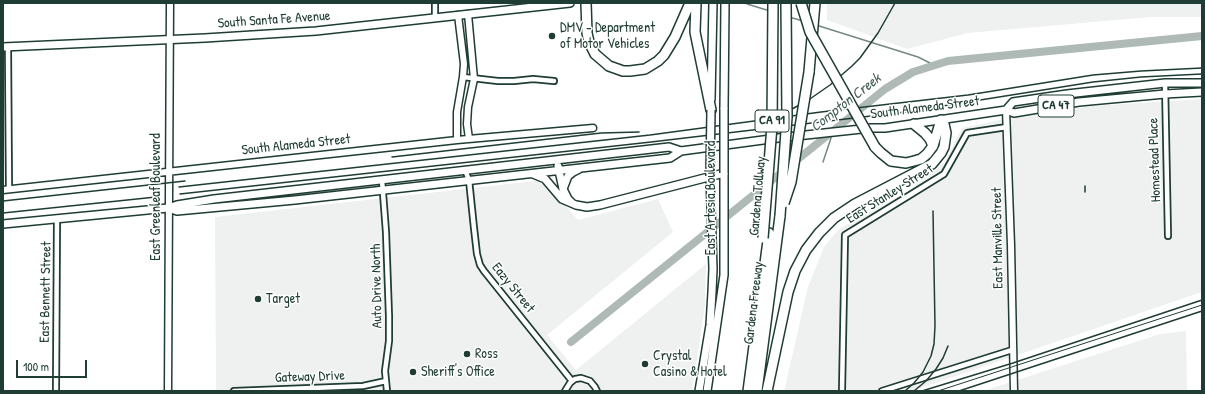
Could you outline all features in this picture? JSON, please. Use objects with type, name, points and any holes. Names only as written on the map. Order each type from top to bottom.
[{"type":"highway","points":[[586,3],[587,33],[592,48],[604,62],[615,69],[623,71],[638,71],[658,61],[670,46],[692,6]]},
{"type":"highway","name":"Gardena Freeway","points":[[743,391],[766,236],[772,126],[773,3]]},
{"type":"highway","name":"Gardena Tollway","points":[[748,391],[777,134],[779,84],[778,3]]},
{"type":"highway","name":"Gardena Freeway","points":[[757,391],[780,216],[787,117],[786,3]]},
{"type":"highway","points":[[801,3],[810,32],[875,147],[881,153],[891,161],[906,163],[921,159],[933,146],[941,120]]},
{"type":"highway","points":[[780,216],[791,182],[809,72],[815,3]]},
{"type":"highway","points":[[692,6],[696,38],[711,110]]},
{"type":"highway","points":[[767,391],[788,292],[795,271],[806,250],[819,233],[834,218],[855,204],[932,164],[941,153],[946,140],[944,124],[941,120]]},
{"type":"highway","points":[[914,124],[926,134],[933,146]]},
{"type":"highway","points":[[752,391],[765,294],[771,285]]},
{"type":"main road","name":"South Santa Fe Avenue","points":[[6,47],[205,38],[316,31],[570,3]]},
{"type":"main road","name":"East Artesia Boulevard","points":[[707,391],[713,325],[713,269],[707,176],[711,110],[713,3]]},
{"type":"main road","name":"East Artesia Boulevard","points":[[699,391],[724,275],[725,3]]},
{"type":"main road","name":"South Alameda Street","points":[[1006,110],[1013,102],[1067,94],[1165,83],[1202,83]]},
{"type":"main road","name":"South Alameda Street","points":[[168,208],[177,211],[220,208],[581,168],[670,158],[681,151],[778,138],[871,128],[885,128],[1006,110],[1014,113],[1079,102],[1202,92]]},
{"type":"main road","name":"South Alameda Street","points":[[3,224],[168,208],[177,205],[214,199],[669,147],[681,151]]},
{"type":"main road","points":[[558,160],[563,189],[568,199],[572,202]]},
{"type":"main road","points":[[563,189],[568,176],[581,168]]},
{"type":"main road","points":[[529,173],[538,175],[545,179],[562,199],[582,206],[594,207],[707,176],[724,173]]},
{"type":"street","name":"East Greenleaf Boulevard","points":[[168,391],[170,3]]},
{"type":"street","points":[[435,3],[435,18]]},
{"type":"street","points":[[468,14],[474,79],[468,107],[468,139]]},
{"type":"street","points":[[457,140],[457,112],[464,64],[458,15]]},
{"type":"street","points":[[6,47],[6,190]]},
{"type":"street","points":[[463,77],[514,82],[533,79],[554,81]]},
{"type":"street","name":"Homestead Place","points":[[1165,83],[1168,236]]},
{"type":"street","name":"East Manville Street","points":[[1006,110],[1014,391]]},
{"type":"street","name":"East Stanley Street","points":[[842,391],[845,235],[944,174],[967,133],[1007,127]]},
{"type":"street","name":"South Alameda Street","points":[[6,190],[457,140],[593,128]]},
{"type":"street","name":"Eazy Street","points":[[465,170],[469,180],[477,254],[480,265],[572,381]]},
{"type":"street","name":"Auto Drive North","points":[[382,180],[386,232],[389,316],[389,342],[385,371],[387,391]]},
{"type":"street","name":"East Bennett Street","points":[[56,391],[58,218]]},
{"type":"street","points":[[882,391],[1012,350]]},
{"type":"street","points":[[565,391],[568,385],[578,378],[587,380],[593,384],[596,391]]},
{"type":"street","name":"Gateway Drive","points":[[234,391],[363,386],[386,381]]},
{"type":"shaded area","points":[[827,3],[1202,3],[1202,17],[1150,17],[968,33],[907,49],[827,20]]},
{"type":"shaded area","points":[[1202,99],[1202,292],[912,391],[784,391],[808,287],[824,247],[839,229],[909,191],[944,163],[962,128],[1014,117],[1093,106]]},
{"type":"shaded area","points":[[535,181],[549,187],[578,220],[658,199],[673,232],[547,335],[576,370],[706,264],[705,306],[692,391],[216,391],[215,217]]},
{"type":"shaded area","points":[[1186,331],[1187,391],[983,391],[1160,334]]},
{"type":"waterway","points":[[747,4],[770,11]]},
{"type":"waterway","points":[[789,17],[803,21]]},
{"type":"waterway","points":[[816,25],[918,57],[934,65]]},
{"type":"waterway","name":"Compton Creek","points":[[571,342],[885,89],[913,72],[948,61],[1202,36]]},
{"type":"waterway","points":[[823,162],[832,135]]},
{"type":"tram line","points":[[938,391],[1202,305]]},
{"type":"railway","points":[[773,113],[792,109],[807,101],[830,85],[852,66],[860,58],[878,33],[895,3]]},
{"type":"railway","points":[[179,187],[650,135],[821,112],[968,95],[1093,75],[1202,68]]},
{"type":"railway","points":[[180,194],[651,142],[905,112],[1093,82],[1141,77],[1202,74]]},
{"type":"railway","points":[[392,157],[601,133],[639,132]]},
{"type":"railway","points":[[3,201],[185,181]]},
{"type":"railway","points":[[1085,186],[1085,192]]},
{"type":"railway","points":[[3,213],[156,197]]},
{"type":"railway","points":[[905,391],[923,372],[931,356],[934,344],[933,211]]},
{"type":"railway","points":[[922,391],[1013,363],[1202,300]]},
{"type":"railway","points":[[959,391],[1202,311]]},
{"type":"railway","points":[[914,391],[926,381],[936,369],[948,346]]},
{"type":"place","name":"DMV - Department of Motor Vehicles","points":[[552,36]]},
{"type":"place","name":"Target","points":[[258,299]]},
{"type":"place","name":"Ross","points":[[467,354]]},
{"type":"place","name":"Crystal Casino & Hotel","points":[[645,364]]},
{"type":"place","name":"Sheriff's Office","points":[[413,372]]}]
